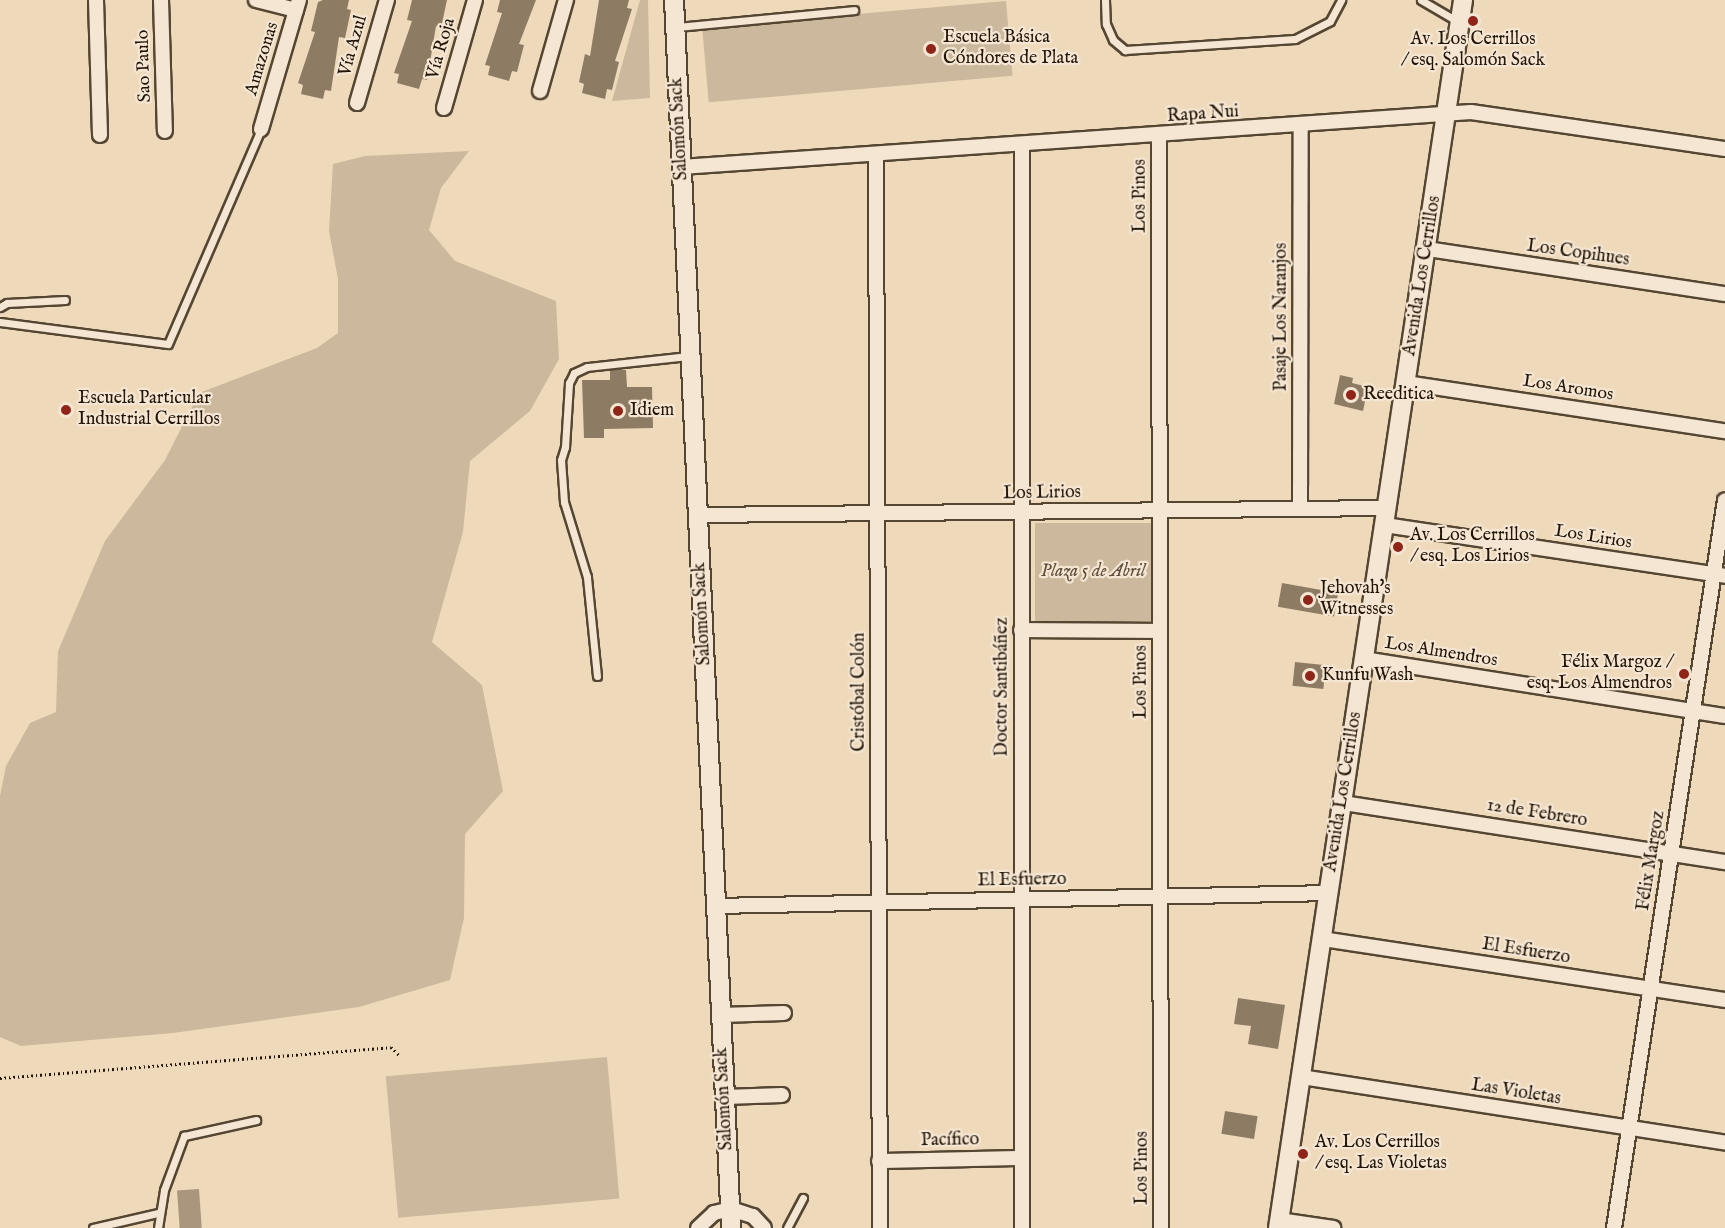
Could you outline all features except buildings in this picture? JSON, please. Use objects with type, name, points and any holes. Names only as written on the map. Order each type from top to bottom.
[{"type":"street","points":[[96,0],[100,135]]},
{"type":"street","name":"Sao Paulo","points":[[161,0],[165,131]]},
{"type":"street","points":[[256,0],[297,5]]},
{"type":"street","name":"Vía Azul","points":[[357,103],[387,0]]},
{"type":"street","name":"Vía Roja","points":[[444,108],[475,0]]},
{"type":"street","points":[[540,91],[566,0]]},
{"type":"street","name":"Salomón Sack","points":[[674,0],[731,1228]]},
{"type":"street","name":"Avenida Los Cerrillos","points":[[1279,1224],[1463,0]]},
{"type":"street","name":"Amazonas","points":[[261,129],[297,5]]},
{"type":"street","name":"Rapa Nui","points":[[681,167],[876,156],[1479,113],[1725,149]]},
{"type":"street","name":"Pasaje Los Naranjos","points":[[1300,509],[1301,126]]},
{"type":"street","name":"Los Pinos","points":[[1159,136],[1161,1228]]},
{"type":"street","name":"Doctor Santibáñez","points":[[1022,146],[1022,1228]]},
{"type":"street","name":"Cristóbal Colón","points":[[876,156],[880,1228]]},
{"type":"street","name":"Los Copihues","points":[[1426,249],[1725,294]]},
{"type":"street","name":"Los Aromos","points":[[1406,383],[1725,431]]},
{"type":"street","name":"Félix Margoz","points":[[1614,1228],[1693,711],[1719,575],[1725,500]]},
{"type":"street","name":"Los Lirios","points":[[698,515],[1300,509],[1386,516],[1719,575]]},
{"type":"street","points":[[1021,630],[1160,631]]},
{"type":"street","name":"Los Almendros","points":[[1364,659],[1725,716]]},
{"type":"street","name":"12 de Febrero","points":[[1342,803],[1725,862]]},
{"type":"street","name":"El Esfuerzo","points":[[716,906],[1329,893]]},
{"type":"street","name":"El Esfuerzo","points":[[1322,939],[1725,1000]]},
{"type":"street","points":[[721,1015],[784,1013]]},
{"type":"street","name":"Las Violetas","points":[[1301,1077],[1725,1143]]},
{"type":"street","points":[[725,1097],[782,1095]]},
{"type":"street","name":"Pacífico","points":[[879,1161],[1022,1158]]},
{"type":"street","points":[[698,1228],[714,1212],[731,1209],[753,1216],[764,1228]]},
{"type":"street","points":[[1279,1224],[1333,1228]]},
{"type":"lane","points":[[1105,0],[1106,24],[1113,40],[1125,50],[1295,39],[1330,21],[1341,0]]},
{"type":"lane","points":[[1421,0],[1461,25]]},
{"type":"lane","points":[[675,28],[854,10]]},
{"type":"lane","points":[[0,322],[168,344],[261,129]]},
{"type":"lane","points":[[0,307],[65,300]]},
{"type":"lane","points":[[597,676],[587,577],[564,502],[561,460],[565,447],[569,383],[574,373],[587,367],[690,356]]},
{"type":"lane","points":[[158,1228],[158,1213],[184,1136],[256,1120]]},
{"type":"lane","points":[[787,1228],[803,1198]]},
{"type":"lane","points":[[93,1228],[158,1213]]},
{"type":"path","points":[[0,1078],[391,1047],[400,1056]]},
{"type":"green space","points":[[640,0],[648,0],[650,98],[612,101]]},
{"type":"green space","name":"Escuela Básica Cóndores de Plata","points":[[1006,1],[1013,76],[709,102],[702,28]]},
{"type":"green space","points":[[469,151],[441,188],[429,230],[455,261],[556,301],[559,359],[530,411],[470,461],[463,532],[432,642],[482,685],[503,791],[465,834],[464,918],[450,980],[359,1007],[173,1033],[21,1046],[0,1037],[0,796],[6,766],[30,723],[56,712],[58,651],[105,541],[165,460],[199,393],[317,348],[338,333],[338,279],[329,231],[333,164],[365,156]]},
{"type":"green space","name":"Plaza 5 de Abril","points":[[1035,523],[1152,523],[1152,622],[1035,622]]},
{"type":"green space","points":[[607,1057],[619,1198],[398,1218],[386,1076]]},
{"type":"shaded area","points":[[199,1189],[202,1228],[180,1228],[177,1191]]},
{"type":"place","name":"Av. Los Cerrillos / esq. Salomón Sack","points":[[1473,21]]},
{"type":"place","name":"Escuela Básica Cóndores de Plata","points":[[931,49]]},
{"type":"place","name":"Reeditica","points":[[1351,395]]},
{"type":"place","name":"Escuela Particular Industrial Cerrillos","points":[[66,410]]},
{"type":"place","name":"Idiem","points":[[618,411]]},
{"type":"place","name":"Av. Los Cerrillos / esq. Los Lirios","points":[[1398,547]]},
{"type":"place","name":"Jehovah's Witnesses","points":[[1308,600]]},
{"type":"place","name":"Félix Margoz / esq. Los Almendros","points":[[1684,674]]},
{"type":"place","name":"Kunfu Wash","points":[[1310,676]]},
{"type":"place","name":"Av. Los Cerrillos / esq. Las Violetas","points":[[1303,1154]]}]
